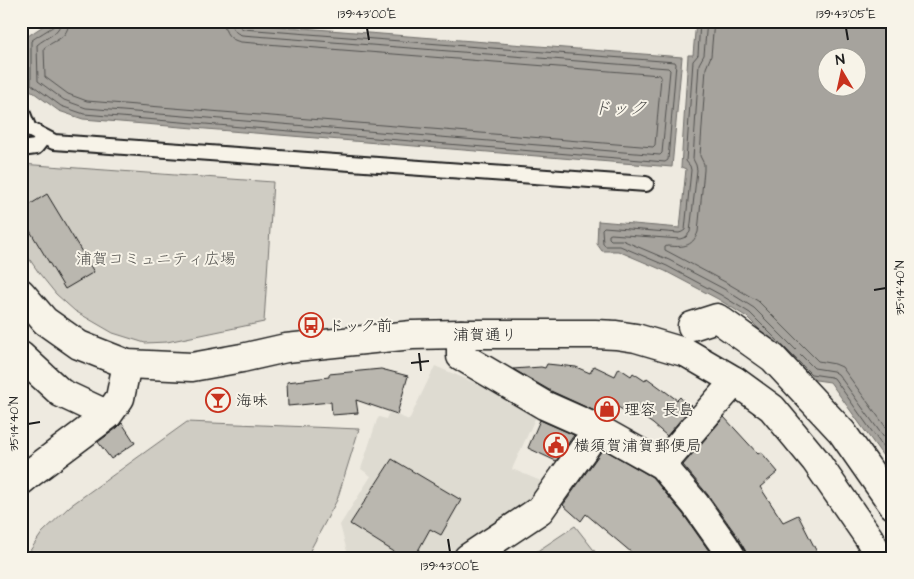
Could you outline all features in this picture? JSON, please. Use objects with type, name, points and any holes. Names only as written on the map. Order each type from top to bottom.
[{"type":"street","name":"浦賀通り","points":[[21,293],[45,321],[79,345],[127,364],[192,367],[286,348],[384,337],[461,334],[595,334],[636,338],[687,354],[735,381],[772,408],[815,460],[870,538],[880,558]]},
{"type":"street","points":[[692,326],[717,318],[773,358],[842,432],[893,505]]},
{"type":"street","points":[[461,334],[461,356],[544,405],[598,429],[662,465],[695,504],[732,558]]},
{"type":"street","points":[[21,356],[61,393],[108,415]]},
{"type":"street","points":[[21,481],[108,415],[120,398],[127,364]]},
{"type":"street","points":[[662,465],[735,381]]},
{"type":"street","points":[[468,558],[540,510],[598,429]]},
{"type":"lane","points":[[21,109],[28,129],[54,142],[646,184]]},
{"type":"lane","points":[[21,149],[36,147],[44,137]]},
{"type":"shaded area","points":[[435,366],[539,410],[512,469],[548,484],[517,517],[454,558],[354,558],[348,555],[340,525],[371,476],[361,469],[377,420],[379,417],[386,419],[389,412],[409,420]]},
{"type":"green space","name":"浦賀コミュニティ広場","points":[[21,164],[273,182],[264,322],[167,342],[145,343],[113,333],[75,311],[56,294],[39,273],[28,257],[21,239]]},
{"type":"green space","points":[[187,422],[359,429],[337,500],[306,558],[25,558],[42,533],[70,506]]},
{"type":"green space","points":[[575,526],[600,558],[527,558]]},
{"type":"water","name":"ドック","points":[[59,21],[211,21],[682,57],[672,167],[83,119],[59,111],[26,87],[25,38],[46,24]]},
{"type":"water","points":[[696,21],[893,21],[893,470],[830,382],[809,379],[747,317],[718,299],[665,271],[618,251],[602,251],[597,244],[598,221],[680,228],[686,169],[681,167],[688,55],[693,55]]},
{"type":"building","points":[[47,194],[94,272],[65,289],[21,216],[21,210]]},
{"type":"building","points":[[547,364],[576,367],[590,373],[594,366],[615,376],[619,368],[631,376],[633,373],[645,381],[647,378],[677,400],[680,397],[688,406],[690,404],[692,406],[667,436],[626,405],[623,410],[616,406],[610,418],[551,391],[513,369],[545,368]]},
{"type":"building","points":[[381,369],[408,376],[397,414],[356,400],[358,413],[332,415],[331,402],[288,406],[287,382],[329,377],[329,374]]},
{"type":"building","points":[[724,417],[758,454],[761,452],[778,472],[760,487],[783,522],[798,515],[820,558],[748,558],[737,536],[708,495],[683,465]]},
{"type":"building","points":[[540,420],[574,435],[556,461],[528,448]]},
{"type":"building","points":[[122,423],[135,443],[111,459],[98,442]]},
{"type":"building","points":[[603,449],[652,477],[683,514],[714,558],[638,558],[586,514],[581,521],[563,505]]},
{"type":"building","points":[[392,459],[461,500],[441,535],[430,529],[414,558],[404,558],[350,524]]},
{"type":"place","name":"ドック前","points":[[311,325]]},
{"type":"place","name":"海味","points":[[218,400]]},
{"type":"place","name":"理容 長島","points":[[607,409]]},
{"type":"place","name":"横須賀浦賀郵便局","points":[[556,445]]}]
